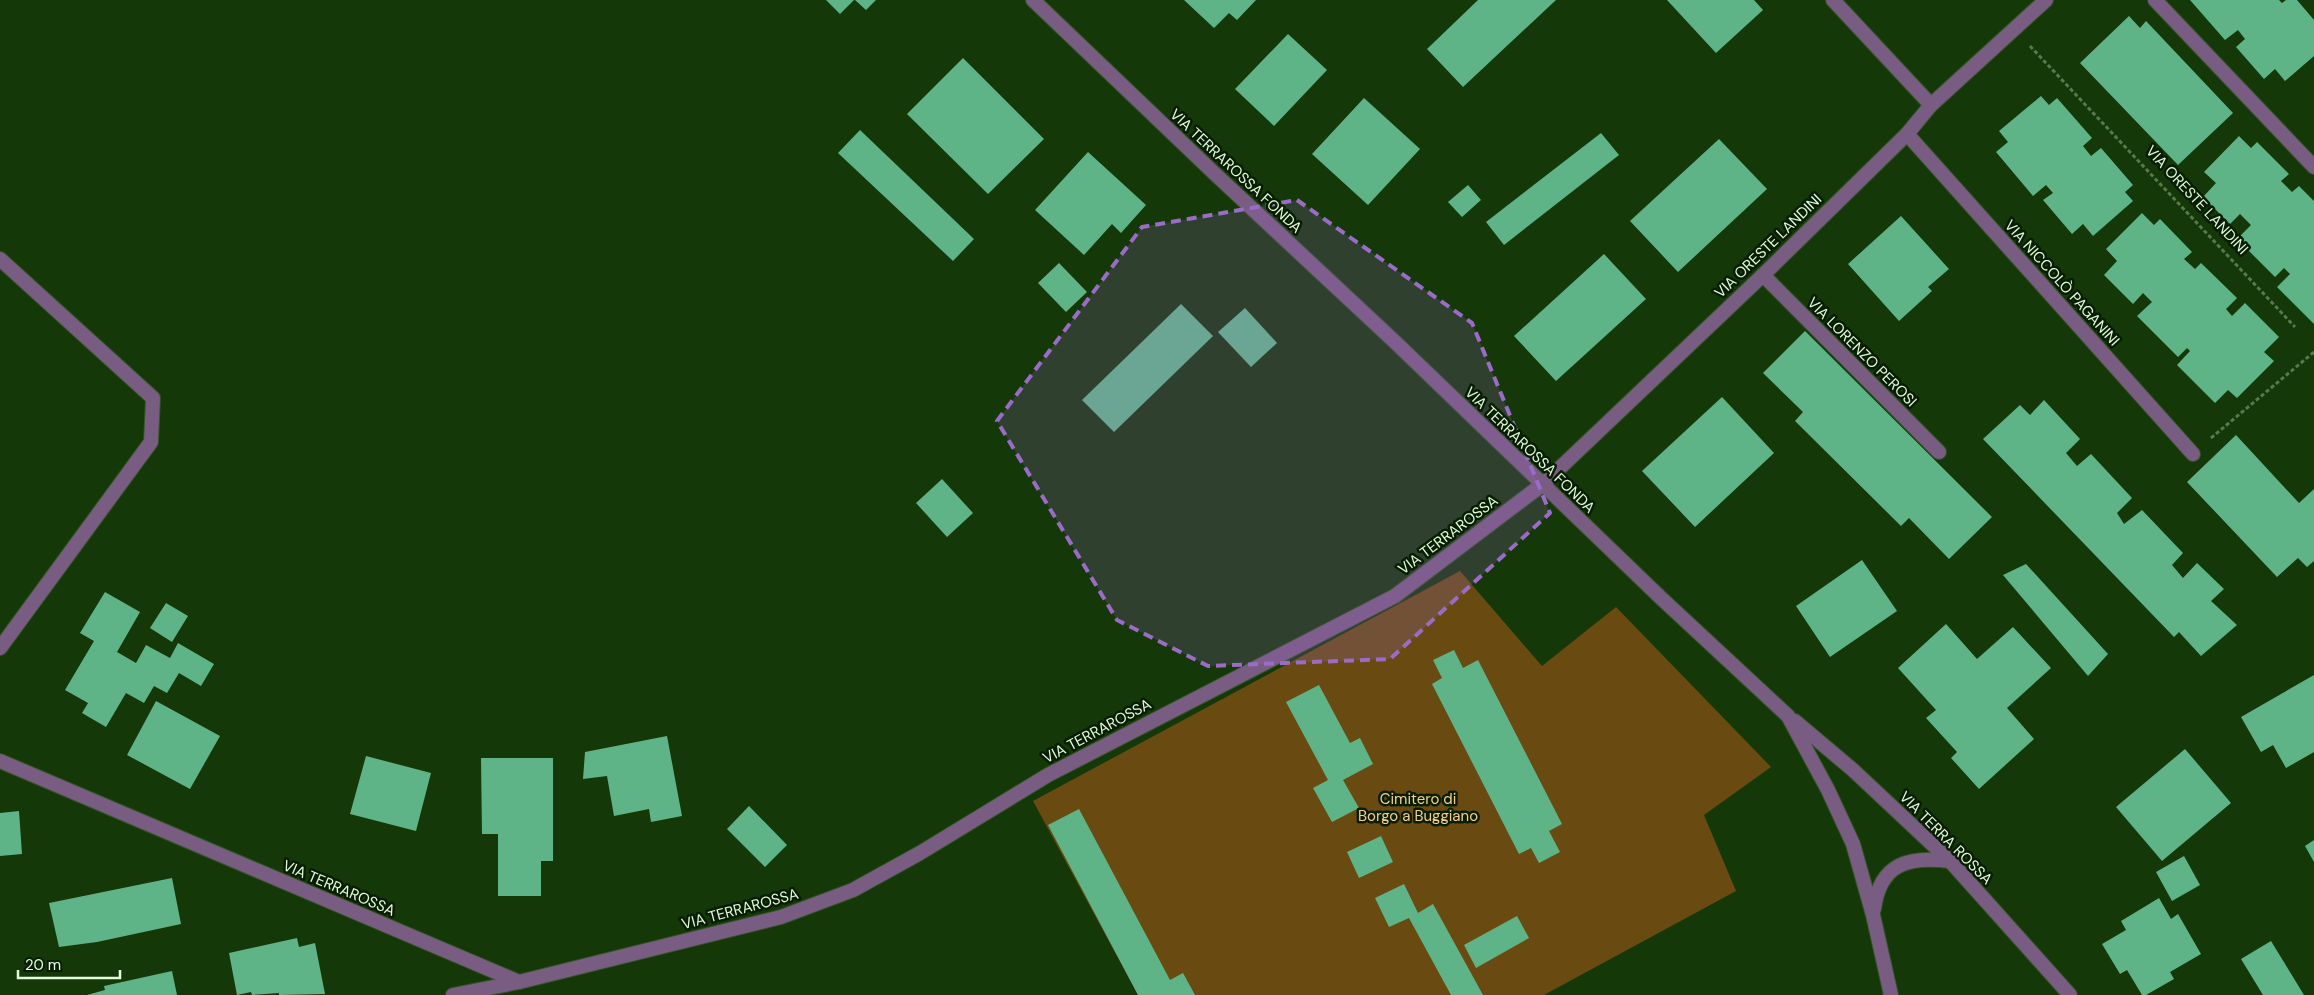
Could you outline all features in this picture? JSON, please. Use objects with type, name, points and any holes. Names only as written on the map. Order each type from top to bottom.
[{"type":"street","name":"VIA TERRAROSSA FONDA","points":[[1034,0],[1661,598],[1788,716],[1828,790],[1853,844],[1873,915],[1891,995]]},
{"type":"street","points":[[1833,0],[1931,105]]},
{"type":"street","name":"VIA ORESTE LANDINI","points":[[1543,484],[1907,134],[1931,105],[2046,0]]},
{"type":"street","points":[[2154,0],[2314,167]]},
{"type":"street","name":"VIA NICCOLÒ PAGANINI","points":[[1907,134],[2193,454]]},
{"type":"street","points":[[0,259],[153,398],[151,442],[0,648]]},
{"type":"street","name":"VIA LORENZO PEROSI","points":[[1762,275],[1939,452]]},
{"type":"street","name":"VIA TERRAROSSA","points":[[0,761],[519,982],[781,917],[853,890],[920,853],[1048,775],[1395,596],[1543,484]]},
{"type":"street","name":"VIA TERRA ROSSA","points":[[1788,716],[1853,770],[1950,862],[2070,995]]},
{"type":"street","points":[[1873,915],[1876,894],[1890,873],[1915,859],[1950,862]]},
{"type":"street","points":[[453,995],[519,982]]},
{"type":"path","name":"VIA ORESTE LANDINI","points":[[2014,29],[2295,327]]},
{"type":"path","points":[[2193,454],[2314,352]]},
{"type":"highlighted area","points":[[1297,200],[1472,323],[1550,513],[1390,659],[1208,666],[1117,620],[997,421],[1142,227]]},
{"type":"green space","name":"Cimitero di Borgo a Buggiano","points":[[1460,571],[1542,666],[1616,607],[1771,767],[1704,815],[1736,891],[1544,995],[1138,995],[1033,801]]},
{"type":"building","points":[[826,0],[854,0],[840,14]]},
{"type":"building","points":[[855,0],[876,0],[866,10]]},
{"type":"building","points":[[1184,0],[1256,0],[1237,20],[1229,13],[1214,28]]},
{"type":"building","points":[[1478,0],[1556,0],[1463,87],[1427,49]]},
{"type":"building","points":[[1667,0],[1754,0],[1763,10],[1716,53]]},
{"type":"building","points":[[2190,0],[2279,0],[2282,3],[2286,0],[2297,0],[2314,20],[2314,56],[2285,81],[2275,69],[2264,79],[2236,47],[2245,39],[2238,30],[2225,40]]},
{"type":"building","points":[[2129,16],[2140,28],[2146,21],[2233,113],[2178,165],[2080,63]]},
{"type":"building","points":[[1288,34],[1327,70],[1274,126],[1235,89]]},
{"type":"building","points":[[963,58],[1044,139],[988,194],[907,114]]},
{"type":"building","points":[[2041,96],[2049,105],[2057,98],[2092,138],[2083,146],[2091,156],[2101,148],[2133,185],[2125,192],[2133,201],[2093,236],[2083,224],[2072,234],[2043,200],[2053,193],[2046,185],[2033,196],[1996,152],[2008,142],[1999,131]]},
{"type":"building","points":[[1364,98],[1420,149],[1368,205],[1312,154]]},
{"type":"building","points":[[860,130],[974,239],[953,261],[838,153]]},
{"type":"building","points":[[1601,133],[1619,155],[1504,245],[1486,222]]},
{"type":"building","points":[[2239,136],[2251,148],[2257,142],[2289,174],[2281,181],[2292,192],[2299,186],[2314,201],[2314,324],[2277,287],[2290,274],[2284,268],[2275,277],[2237,239],[2251,225],[2240,214],[2230,224],[2203,197],[2216,183],[2204,172]]},
{"type":"building","points":[[1719,139],[1767,189],[1678,272],[1630,221]]},
{"type":"building","points":[[1088,152],[1146,205],[1121,233],[1112,224],[1084,255],[1035,210]]},
{"type":"building","points":[[1468,185],[1481,200],[1462,217],[1448,202]]},
{"type":"building","points":[[2142,213],[2154,225],[2160,219],[2192,252],[2184,259],[2195,269],[2201,263],[2237,298],[2226,309],[2232,316],[2245,303],[2279,337],[2264,352],[2274,361],[2237,398],[2228,390],[2215,403],[2177,365],[2190,351],[2187,348],[2178,357],[2137,316],[2152,302],[2143,293],[2133,304],[2104,275],[2117,261],[2106,249]]},
{"type":"building","points":[[1901,216],[1949,269],[1928,287],[1932,291],[1899,321],[1848,264]]},
{"type":"building","points":[[1604,254],[1646,299],[1556,381],[1514,336]]},
{"type":"building","points":[[1059,263],[1087,292],[1066,312],[1038,283]]},
{"type":"building","points":[[1181,304],[1213,336],[1114,432],[1082,400]]},
{"type":"building","points":[[1245,308],[1277,343],[1251,367],[1218,332]]},
{"type":"building","points":[[1805,331],[1992,517],[1949,559],[1909,518],[1901,526],[1795,421],[1803,412],[1763,373]]},
{"type":"building","points":[[1722,397],[1774,453],[1695,527],[1642,471]]},
{"type":"building","points":[[2044,400],[2080,439],[2066,453],[2077,466],[2091,454],[2132,498],[2117,513],[2124,524],[2142,510],[2183,553],[2172,565],[2183,578],[2197,563],[2224,589],[2211,601],[2237,625],[2201,656],[2179,632],[2174,637],[1983,439],[2020,405],[2030,415]]},
{"type":"building","points":[[2236,435],[2299,503],[2314,489],[2314,561],[2307,567],[2298,558],[2277,577],[2187,482]]},
{"type":"building","points":[[942,479],[973,513],[947,537],[916,503]]},
{"type":"building","points":[[1862,560],[1897,611],[1830,657],[1796,606]]},
{"type":"building","points":[[2026,564],[2108,654],[2088,676],[2003,575]]},
{"type":"building","points":[[105,592],[140,612],[117,652],[136,663],[146,645],[170,658],[178,643],[214,664],[201,686],[179,673],[167,693],[154,686],[144,703],[126,693],[106,727],[82,713],[88,703],[65,690],[94,641],[80,633]]},
{"type":"building","points":[[166,603],[188,616],[172,642],[150,628]]},
{"type":"building","points":[[1946,624],[1977,659],[2013,627],[2051,668],[2007,708],[2034,739],[1979,789],[1951,758],[1957,752],[1926,718],[1936,710],[1898,668]]},
{"type":"building","points":[[1454,650],[1463,668],[1478,660],[1562,824],[1549,831],[1560,852],[1539,863],[1531,848],[1519,854],[1432,684],[1442,678],[1433,660]]},
{"type":"building","points":[[2314,675],[2314,752],[2286,768],[2273,745],[2261,752],[2241,717]]},
{"type":"building","points":[[1319,685],[1350,743],[1360,738],[1373,764],[1343,780],[1359,808],[1332,822],[1313,788],[1328,780],[1286,702]]},
{"type":"building","points":[[156,701],[220,736],[190,789],[127,755]]},
{"type":"building","points":[[667,736],[682,816],[651,822],[649,809],[614,816],[607,776],[583,779],[585,752]]},
{"type":"building","points":[[2185,749],[2231,803],[2162,861],[2116,807]]},
{"type":"building","points":[[366,756],[431,773],[416,831],[350,814]]},
{"type":"building","points":[[481,758],[553,758],[553,861],[541,861],[541,896],[498,896],[498,834],[482,834]]},
{"type":"building","points":[[749,806],[787,845],[765,867],[727,829]]},
{"type":"building","points":[[1079,809],[1170,980],[1183,973],[1195,995],[1138,995],[1048,825]]},
{"type":"building","points":[[19,811],[22,854],[0,856],[0,813]]},
{"type":"building","points":[[1381,836],[1393,862],[1359,878],[1347,852]]},
{"type":"building","points":[[2314,840],[2314,862],[2305,846]]},
{"type":"building","points":[[2184,856],[2200,885],[2172,901],[2156,872]]},
{"type":"building","points":[[172,878],[181,924],[97,942],[59,947],[49,903]]},
{"type":"building","points":[[1404,884],[1418,913],[1433,904],[1483,995],[1451,995],[1409,918],[1389,927],[1375,898]]},
{"type":"building","points":[[2159,898],[2171,919],[2178,914],[2201,954],[2170,972],[2174,979],[2146,995],[2142,995],[2127,970],[2120,974],[2102,944],[2126,930],[2121,921]]},
{"type":"building","points":[[1517,916],[1529,938],[1476,968],[1464,945]]},
{"type":"building","points":[[297,938],[299,947],[315,943],[325,994],[279,995],[279,993],[252,995],[251,992],[237,995],[229,953]]},
{"type":"building","points":[[2271,941],[2304,995],[2263,995],[2241,959]]},
{"type":"building","points":[[172,971],[177,995],[87,995],[105,990],[104,986]]}]
